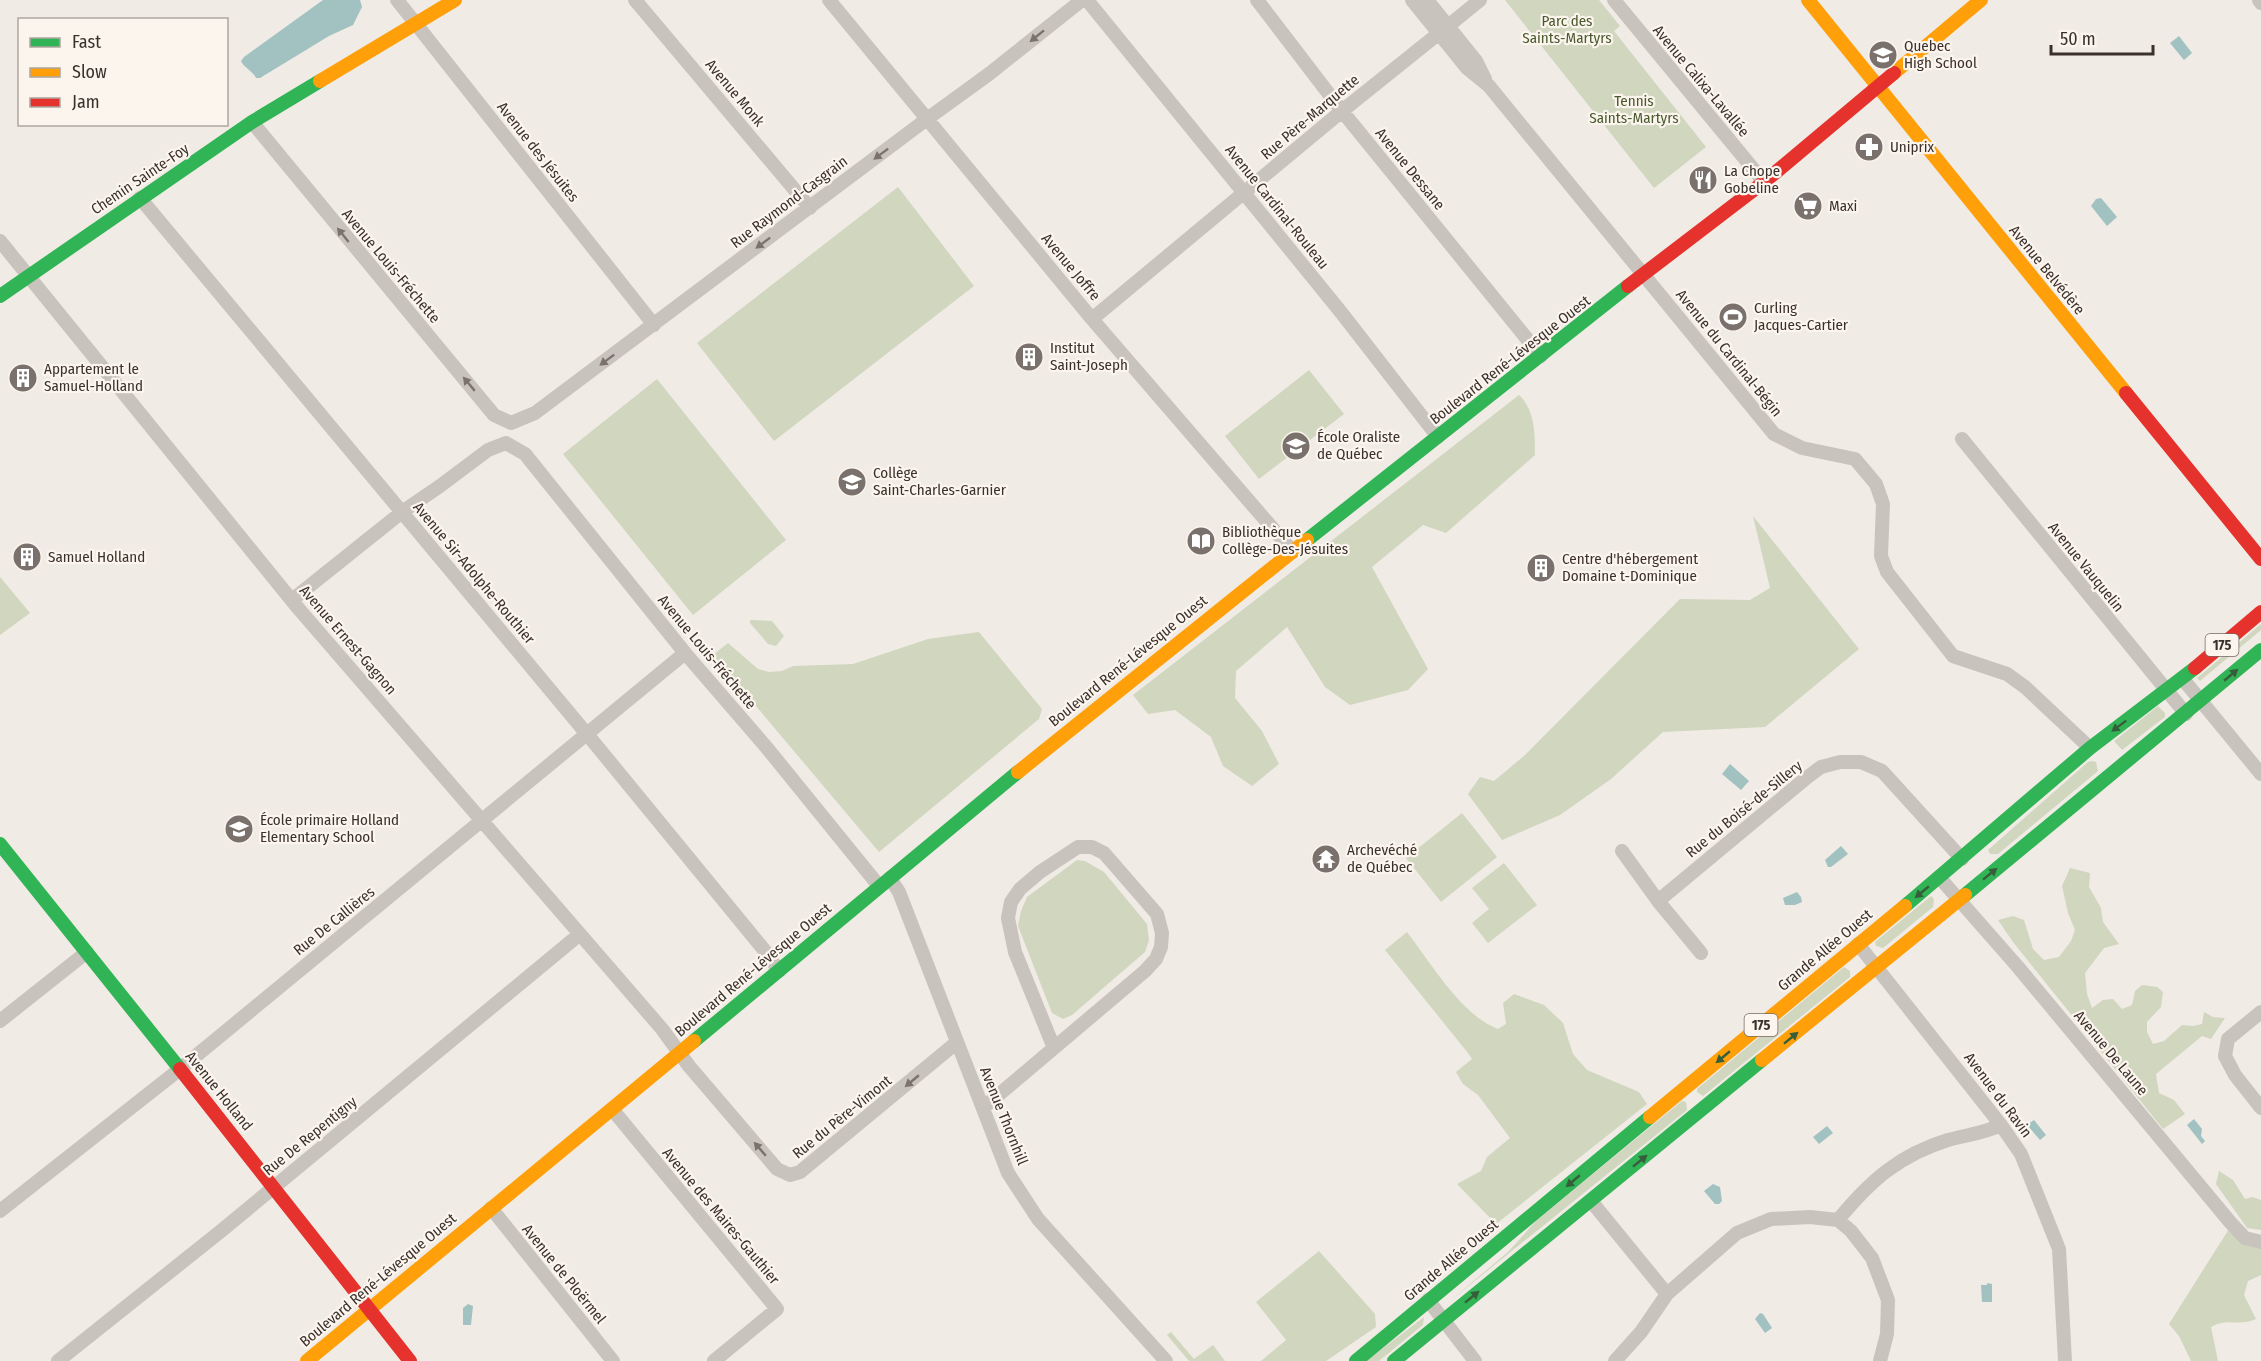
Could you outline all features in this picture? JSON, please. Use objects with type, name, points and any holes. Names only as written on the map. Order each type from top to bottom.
[{"type":"main road","name":"Chemin Sainte-Foy","points":[[0,296],[252,122],[455,0]]},
{"type":"main road","name":"Avenue Belvédère","points":[[1808,0],[2261,559]]},
{"type":"main road","name":"Boulevard René-Lévesque Ouest","points":[[307,1361],[1101,704],[1643,274],[1764,182],[1981,0]]},
{"type":"main road","name":"Grande Allée Ouest","points":[[1356,1361],[1962,859],[2090,748],[2182,678],[2261,612]]},
{"type":"main road","name":"175","points":[[1394,1361],[1877,968],[2261,650]]},
{"type":"main road","name":"Avenue Holland","points":[[0,844],[410,1361]]},
{"type":"main road","points":[[1685,1089],[1702,1110]]},
{"type":"street","name":"Avenue des Jésuites","points":[[397,0],[654,325]]},
{"type":"street","name":"Avenue Monk","points":[[635,0],[810,208]]},
{"type":"street","name":"Avenue Joffre","points":[[829,0],[1092,319],[1293,552]]},
{"type":"street","name":"Rue Raymond-Casgrain","points":[[511,423],[535,413],[654,325],[989,74],[1082,0]]},
{"type":"street","name":"Avenue Cardinal-Rouleau","points":[[1087,0],[1341,311],[1438,437]]},
{"type":"street","name":"Avenue Dessane","points":[[1257,0],[1342,111],[1540,356]]},
{"type":"street","name":"Avenue du Cardinal-Bégin","points":[[1412,0],[1443,30]]},
{"type":"street","name":"Avenue du Cardinal-Bégin","points":[[1427,0],[1467,68],[1489,86],[1774,434],[1802,448],[1855,459],[1876,484],[1882,504],[1881,556],[1887,572],[1953,656],[2007,674],[2025,687],[2090,748]]},
{"type":"street","name":"Rue Père-Marquette","points":[[1092,319],[1342,111],[1480,0]]},
{"type":"street","name":"Avenue Calixa-Lavallée","points":[[1614,0],[1764,182]]},
{"type":"street","name":"Avenue Louis-Fréchette","points":[[252,122],[494,415],[511,423]]},
{"type":"street","name":"Avenue Sir-Adolphe-Routhier","points":[[140,198],[587,735],[758,942],[779,971]]},
{"type":"street","name":"Avenue Ernest-Gagnon","points":[[0,241],[219,508],[291,600],[663,1029],[679,1053]]},
{"type":"street","name":"Avenue Vauquelin","points":[[1962,439],[2186,714]]},
{"type":"street","name":"Avenue Louis-Fréchette","points":[[402,512],[488,450],[506,443],[525,454],[685,653],[885,882]]},
{"type":"street","points":[[291,600],[402,512]]},
{"type":"street","name":"Rue De Callières","points":[[0,1211],[180,1069],[685,653]]},
{"type":"street","points":[[2182,678],[2261,774]]},
{"type":"street","name":"Rue du Boisé-de-Sillery","points":[[1658,901],[1805,779],[1821,767],[1840,762],[1861,762],[1882,771],[1962,859]]},
{"type":"street","points":[[983,1108],[1054,1048],[1145,971],[1156,959],[1161,948],[1162,933],[1157,915],[1112,862],[1092,847],[1078,847],[1040,872],[1020,889],[1011,902],[1008,918],[1015,952],[1054,1048]]},
{"type":"street","points":[[1622,851],[1658,901],[1701,953]]},
{"type":"street","name":"Avenue De Laune","points":[[1940,877],[2230,1222],[2245,1238],[2261,1242]]},
{"type":"street","name":"Avenue Thornhill","points":[[885,882],[899,892],[1008,1173],[1038,1219],[1166,1361]]},
{"type":"street","name":"Rue De Repentigny","points":[[58,1361],[221,1231],[580,934]]},
{"type":"street","name":"Avenue du Ravin","points":[[1858,944],[2001,1125],[2021,1154],[2060,1249],[2065,1361]]},
{"type":"street","points":[[0,1021],[87,952]]},
{"type":"street","points":[[2261,1012],[2228,1039],[2225,1056],[2235,1074],[2261,1108]]},
{"type":"street","name":"Rue du Père-Vimont","points":[[679,1053],[777,1169],[790,1175],[800,1172],[956,1043]]},
{"type":"street","name":"Avenue des Maires-Gauthier","points":[[612,1109],[777,1309],[714,1361]]},
{"type":"street","points":[[1838,1220],[1863,1190],[1885,1171],[1909,1156],[1947,1140],[1990,1130],[2001,1125]]},
{"type":"street","points":[[1591,1201],[1667,1294]]},
{"type":"street","name":"Avenue de Ploërmel","points":[[491,1208],[613,1361]]},
{"type":"street","points":[[1615,1361],[1641,1332],[1667,1294],[1737,1233],[1771,1219],[1810,1217],[1838,1220],[1851,1231],[1872,1258],[1888,1300],[1887,1334],[1880,1361]]},
{"type":"street","points":[[1428,1300],[1475,1361]]},
{"type":"green space","name":"Tennis Saints-Martyrs","points":[[1505,0],[1599,0],[1620,26],[1614,31],[1706,147],[1654,188]]},
{"type":"green space","points":[[898,187],[974,286],[774,441],[697,343]]},
{"type":"green space","points":[[1309,370],[1344,414],[1259,479],[1225,436]]},
{"type":"green space","points":[[657,379],[786,540],[693,615],[563,454]]},
{"type":"green space","points":[[1519,395],[1531,415],[1535,455],[1446,533],[1423,525],[1372,567],[1428,669],[1408,690],[1350,705],[1325,687],[1287,627],[1236,671],[1235,698],[1262,731],[1279,764],[1252,786],[1223,766],[1211,737],[1175,710],[1148,714],[1133,695]]},
{"type":"green space","points":[[1753,516],[1859,649],[1765,727],[1663,732],[1611,779],[1560,815],[1502,840],[1468,794],[1480,777],[1494,781],[1525,755],[1680,599],[1750,600],[1770,588]]},
{"type":"green space","points":[[0,577],[30,613],[0,635]]},
{"type":"green space","points":[[750,620],[772,621],[784,636],[776,646],[768,644],[750,623]]},
{"type":"green space","points":[[2261,624],[2261,630],[2200,681],[2197,678]]},
{"type":"green space","points":[[979,632],[1042,709],[1039,719],[879,852],[713,655],[728,643],[758,669],[769,672],[782,671],[793,666],[853,664],[928,639]]},
{"type":"green space","points":[[2158,706],[2165,713],[2165,717],[2122,750],[2114,741]]},
{"type":"green space","points":[[2088,762],[2096,762],[2098,771],[1998,854],[1990,854],[1988,850]]},
{"type":"green space","points":[[1462,813],[1497,857],[1441,902],[1406,858]]},
{"type":"green space","points":[[1077,860],[1085,861],[1104,872],[1147,924],[1149,940],[1145,952],[1072,1015],[1063,1019],[1052,1013],[1018,926],[1027,897]]},
{"type":"green space","points":[[1504,863],[1537,905],[1488,943],[1472,923],[1489,909],[1472,888]]},
{"type":"green space","points":[[2070,868],[2090,873],[2089,887],[2101,908],[2103,922],[2119,944],[2104,948],[2085,973],[2087,994],[2092,1008],[2103,1000],[2113,999],[2122,1009],[2132,1005],[2135,991],[2142,985],[2157,987],[2163,992],[2161,1007],[2147,1022],[2147,1032],[2153,1044],[2164,1041],[2182,1025],[2202,1024],[2204,1012],[2213,1017],[2225,1018],[2211,1039],[2202,1036],[2156,1074],[2159,1093],[2174,1100],[2185,1114],[2163,1129],[2013,942],[1998,920],[2013,916],[2024,920],[2033,949],[2044,960],[2059,957],[2071,941],[2075,930],[2068,913],[2062,886]]},
{"type":"green space","points":[[1931,896],[1934,899],[1933,907],[1883,948],[1876,946],[1875,942]]},
{"type":"green space","points":[[1407,932],[1448,987],[1472,1013],[1498,1029],[1506,1024],[1503,1003],[1514,994],[1544,1005],[1563,1023],[1573,1054],[1587,1070],[1639,1092],[1647,1104],[1496,1224],[1457,1184],[1481,1171],[1487,1157],[1510,1138],[1478,1095],[1463,1084],[1456,1072],[1472,1059],[1385,950]]},
{"type":"green space","points":[[1844,967],[1850,971],[1850,977],[1703,1096],[1697,1092],[1697,1089]]},
{"type":"green space","points":[[1682,1101],[1686,1102],[1687,1110],[1451,1300],[1508,1252],[1537,1220]]},
{"type":"green space","points":[[2219,1171],[2233,1180],[2245,1199],[2252,1197],[2261,1200],[2261,1230],[2247,1228],[2216,1184]]},
{"type":"green space","points":[[2229,1229],[2261,1247],[2261,1275],[2248,1281],[2244,1295],[2256,1319],[2217,1324],[2211,1327],[2218,1361],[2191,1361],[2179,1336],[2169,1324]]},
{"type":"green space","points":[[1319,1251],[1375,1314],[1376,1327],[1326,1361],[1261,1361],[1286,1340],[1256,1302]]},
{"type":"green space","points":[[1424,1317],[1423,1325],[1379,1361],[1366,1361]]},
{"type":"green space","points":[[1171,1332],[1194,1359],[1213,1345],[1225,1361],[1189,1361],[1167,1335]]},
{"type":"water","points":[[323,0],[360,0],[362,7],[353,25],[329,36],[260,78],[256,78],[242,63],[244,57]]},
{"type":"water","points":[[2179,36],[2192,53],[2184,60],[2170,43]]},
{"type":"water","points":[[2101,198],[2117,217],[2107,226],[2091,206],[2096,199]]},
{"type":"water","points":[[1730,764],[1749,781],[1741,790],[1722,774]]},
{"type":"water","points":[[1841,846],[1848,854],[1828,867],[1825,860]]},
{"type":"water","points":[[1797,892],[1802,902],[1785,905],[1783,898]]},
{"type":"water","points":[[2194,1119],[2202,1129],[2201,1136],[2205,1141],[2202,1144],[2187,1125]]},
{"type":"water","points":[[2034,1120],[2046,1135],[2040,1140],[2027,1125]]},
{"type":"water","points":[[1827,1126],[1833,1133],[1819,1144],[1813,1137]]},
{"type":"water","points":[[1713,1184],[1720,1187],[1722,1201],[1719,1204],[1715,1204],[1704,1191]]},
{"type":"water","points":[[1987,1283],[1992,1284],[1992,1302],[1982,1302],[1981,1285],[1987,1285]]},
{"type":"water","points":[[468,1304],[473,1306],[471,1325],[463,1325],[463,1308]]},
{"type":"water","points":[[1760,1313],[1772,1328],[1765,1333],[1755,1319]]},
{"type":"traffic: fast","points":[[0,296],[252,122],[320,81]]},
{"type":"traffic: fast","points":[[1307,540],[1628,286]]},
{"type":"traffic: fast","points":[[1965,895],[2261,650]]},
{"type":"traffic: fast","points":[[1905,906],[2090,748],[2195,668]]},
{"type":"traffic: fast","points":[[694,1041],[1018,772]]},
{"type":"traffic: fast","points":[[0,844],[180,1069]]},
{"type":"traffic: fast","points":[[1394,1361],[1762,1060]]},
{"type":"traffic: fast","points":[[1356,1361],[1650,1117]]},
{"type":"traffic: slow","points":[[320,81],[455,0]]},
{"type":"traffic: slow","points":[[1808,0],[2126,393]]},
{"type":"traffic: slow","points":[[1894,73],[1981,0]]},
{"type":"traffic: slow","points":[[1018,772],[1307,540]]},
{"type":"traffic: slow","points":[[1762,1060],[1965,895]]},
{"type":"traffic: slow","points":[[1650,1117],[1905,906]]},
{"type":"traffic: slow","points":[[307,1361],[694,1041]]},
{"type":"traffic: jam","points":[[1628,286],[1764,182],[1894,73]]},
{"type":"traffic: jam","points":[[2126,393],[2261,559]]},
{"type":"traffic: jam","points":[[2195,668],[2261,612]]},
{"type":"traffic: jam","points":[[180,1069],[410,1361]]},
{"type":"place","name":"Quebec High School","points":[[1883,55]]},
{"type":"place","name":"Uniprix","points":[[1869,147]]},
{"type":"place","name":"La Chope Gobeline","points":[[1703,180]]},
{"type":"place","name":"Maxi","points":[[1808,206]]},
{"type":"place","name":"Curling Jacques-Cartier","points":[[1733,317]]},
{"type":"place","name":"Institut Saint-Joseph","points":[[1029,357]]},
{"type":"place","name":"Appartement le Samuel-Holland","points":[[23,378]]},
{"type":"place","name":"École Oraliste de Québec","points":[[1296,446]]},
{"type":"place","name":"Collège Saint-Charles-Garnier","points":[[852,482]]},
{"type":"place","name":"Bibliothèque Collège-Des-Jésuites","points":[[1201,541]]},
{"type":"place","name":"Samuel Holland","points":[[27,557]]},
{"type":"place","name":"Centre d'hébergement Domaine t-Dominique","points":[[1541,568]]},
{"type":"place","name":"École primaire Holland Elementary School","points":[[239,829]]},
{"type":"place","name":"Archevéché de Québec","points":[[1326,859]]},
{"type":"park label","name":"Parc des Saints-Martyrs","points":[[1567,30]]}]
